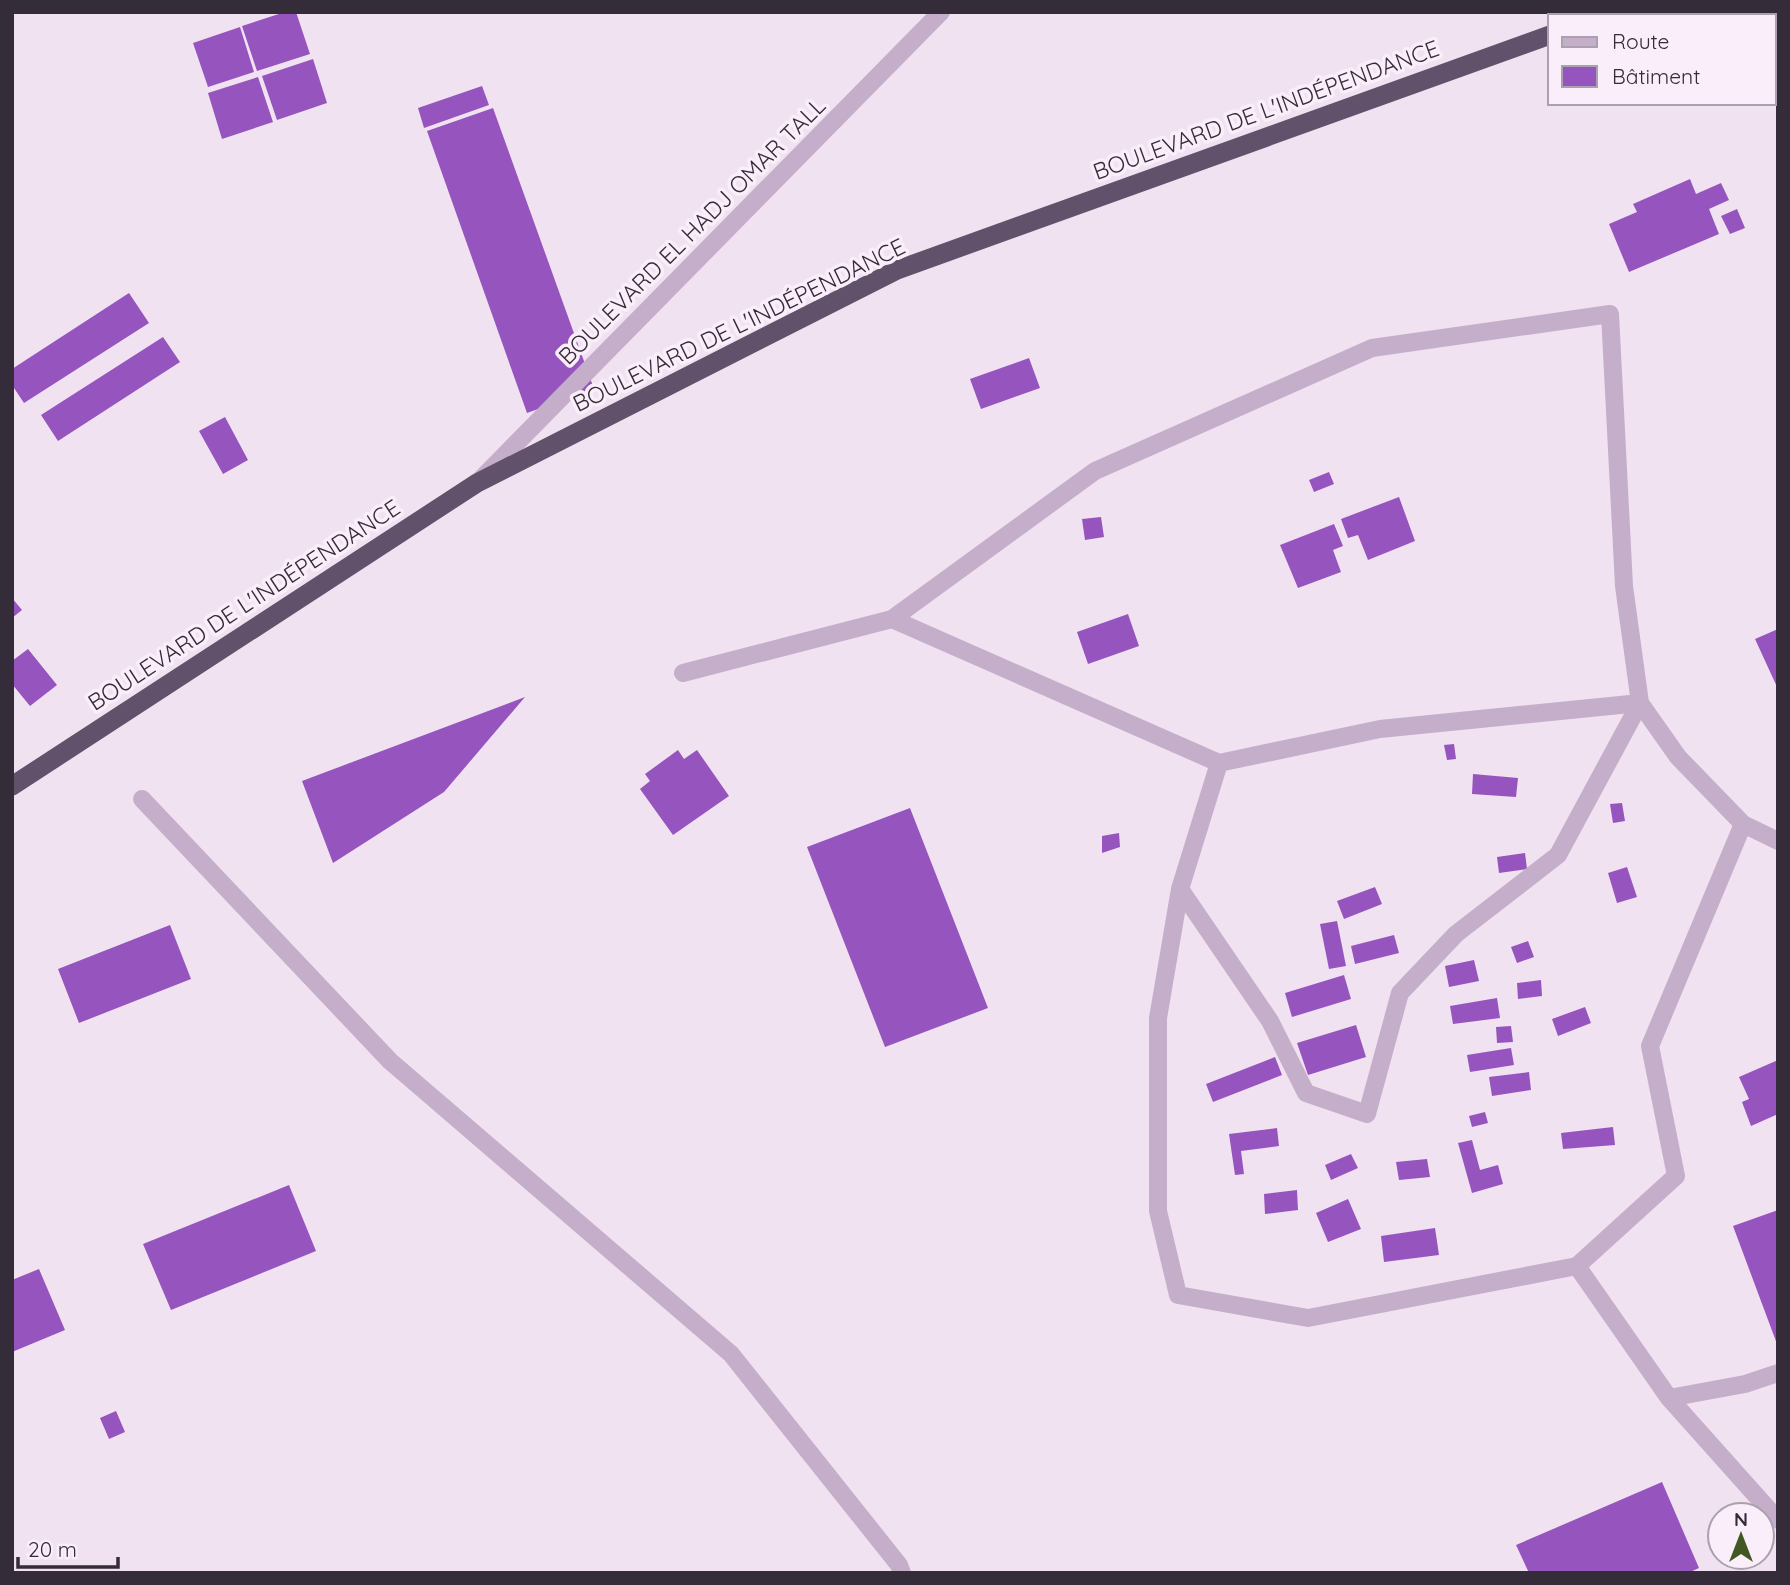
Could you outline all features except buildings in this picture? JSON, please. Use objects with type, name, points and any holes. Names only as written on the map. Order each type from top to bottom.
[{"type":"highway","name":"BOULEVARD DE L'INDÉPENDANCE","points":[[12,786],[477,483],[897,270],[1548,36]]},
{"type":"street","name":"BOULEVARD EL HADJ OMAR TALL","points":[[477,483],[941,12]]},
{"type":"street","points":[[683,673],[892,619],[1095,471],[1373,348],[1610,314],[1624,586],[1640,703],[1678,757],[1743,824],[1778,841]]},
{"type":"street","points":[[892,619],[1219,762],[1380,729],[1640,703]]},
{"type":"street","points":[[1180,889],[1270,1021],[1306,1093],[1367,1114],[1400,993],[1456,934],[1558,855],[1640,703]]},
{"type":"street","points":[[1219,762],[1180,889],[1158,1018],[1158,1211],[1178,1295],[1308,1318],[1577,1266],[1676,1176],[1650,1046],[1743,824]]},
{"type":"street","points":[[142,799],[390,1061],[731,1354],[899,1564],[902,1573]]},
{"type":"street","points":[[1577,1266],[1669,1398],[1778,1520]]},
{"type":"street","points":[[1669,1398],[1745,1384],[1778,1373]]}]
